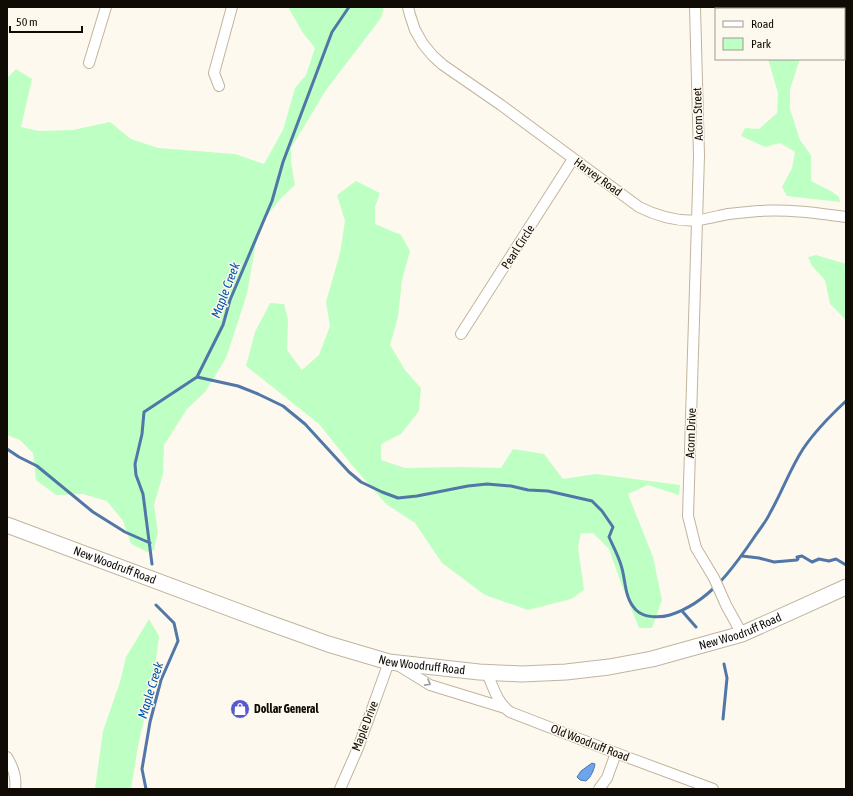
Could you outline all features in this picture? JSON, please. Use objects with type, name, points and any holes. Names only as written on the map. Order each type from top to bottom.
[{"type":"main road","name":"New Woodruff Road","points":[[7,525],[281,628],[328,644],[392,663],[487,672],[522,674],[566,672],[609,667],[652,659],[742,634],[846,587]]},
{"type":"street","points":[[89,63],[106,7]]},
{"type":"street","points":[[219,86],[214,73],[232,7]]},
{"type":"street","name":"Harvey Road","points":[[408,7],[415,30],[423,44],[443,65],[501,105],[639,207],[666,218],[698,220],[728,214],[758,211],[811,212],[846,217]]},
{"type":"street","name":"Acorn Street","points":[[695,7],[699,156],[698,220]]},
{"type":"street","name":"Pearl Circle","points":[[461,334],[573,159]]},
{"type":"street","name":"Acorn Drive","points":[[698,220],[688,516],[696,548],[714,578],[726,605],[742,634]]},
{"type":"street","name":"Old Woodruff Road","points":[[392,663],[430,686],[505,708],[543,725],[713,789]]},
{"type":"street","name":"Maple Drive","points":[[340,789],[392,663]]},
{"type":"street","points":[[487,672],[496,695],[505,708]]},
{"type":"street","points":[[599,789],[607,778],[616,753]]},
{"type":"street","points":[[7,757],[12,765],[15,775],[15,789]]},
{"type":"street","points":[[607,778],[609,789]]},
{"type":"green space","points":[[288,7],[384,7],[381,18],[326,90],[291,148],[291,162],[295,185],[281,198],[259,226],[247,294],[226,358],[205,392],[187,409],[164,445],[163,474],[154,505],[158,532],[154,550],[147,552],[131,544],[123,521],[107,501],[83,494],[56,495],[36,480],[33,453],[20,440],[7,435],[7,78],[16,69],[32,79],[21,127],[39,131],[73,130],[110,122],[131,139],[158,148],[235,154],[264,164],[283,130],[295,88],[306,75],[315,48],[303,33]]},
{"type":"green space","points":[[825,7],[826,8],[784,8]]},
{"type":"green space","points":[[768,60],[800,60],[790,89],[790,109],[800,140],[811,155],[811,181],[831,191],[839,197],[840,202],[787,196],[782,187],[792,168],[795,152],[780,143],[765,147],[741,136],[745,128],[759,129],[777,113],[778,93]]},
{"type":"green space","points":[[356,181],[380,193],[375,207],[375,224],[401,235],[410,251],[402,280],[398,317],[390,345],[405,370],[421,388],[419,411],[401,434],[381,444],[381,460],[405,468],[501,468],[513,449],[544,454],[563,479],[596,474],[680,485],[679,495],[648,485],[628,494],[653,557],[662,600],[652,628],[639,628],[609,549],[593,533],[581,533],[578,547],[584,590],[571,599],[528,610],[485,595],[442,563],[415,523],[386,504],[319,424],[246,366],[255,332],[270,303],[284,304],[288,320],[287,350],[302,370],[319,355],[330,326],[326,302],[340,253],[345,221],[337,195]]},
{"type":"green space","points":[[816,255],[846,264],[846,320],[830,304],[825,280],[812,266],[808,257]]},
{"type":"green space","points":[[149,619],[159,636],[154,676],[138,746],[131,789],[95,789],[103,731],[120,682],[126,657]]},
{"type":"water","points":[[592,763],[595,764],[589,778],[586,781],[580,780],[577,777],[581,771]]},
{"type":"waterway","name":"Maple Creek","points":[[152,564],[143,494],[136,475],[135,464],[142,434],[144,412],[197,377],[223,325],[230,300],[272,201],[283,162],[332,32],[349,7]]},
{"type":"waterway","points":[[197,377],[238,386],[283,406],[305,424],[349,472],[361,482],[398,498],[487,484],[511,486],[528,490],[548,491],[592,501],[602,511],[613,527],[609,537],[620,561],[629,600],[639,613],[657,617],[670,615],[684,610],[707,594],[728,574],[766,520],[803,449],[823,424],[846,401]]},
{"type":"waterway","points":[[7,449],[37,466],[93,512],[125,532],[150,543]]},
{"type":"waterway","points":[[742,556],[774,562],[797,560],[797,557],[802,556],[812,562],[819,559],[829,561],[836,559],[846,565]]},
{"type":"waterway","name":"Maple Creek","points":[[146,789],[142,769],[150,722],[161,680],[178,641],[174,623],[156,605]]},
{"type":"waterway","points":[[682,611],[696,627]]},
{"type":"waterway","points":[[723,719],[727,678],[724,664]]},
{"type":"place","name":"Dollar General","points":[[240,709]]}]
